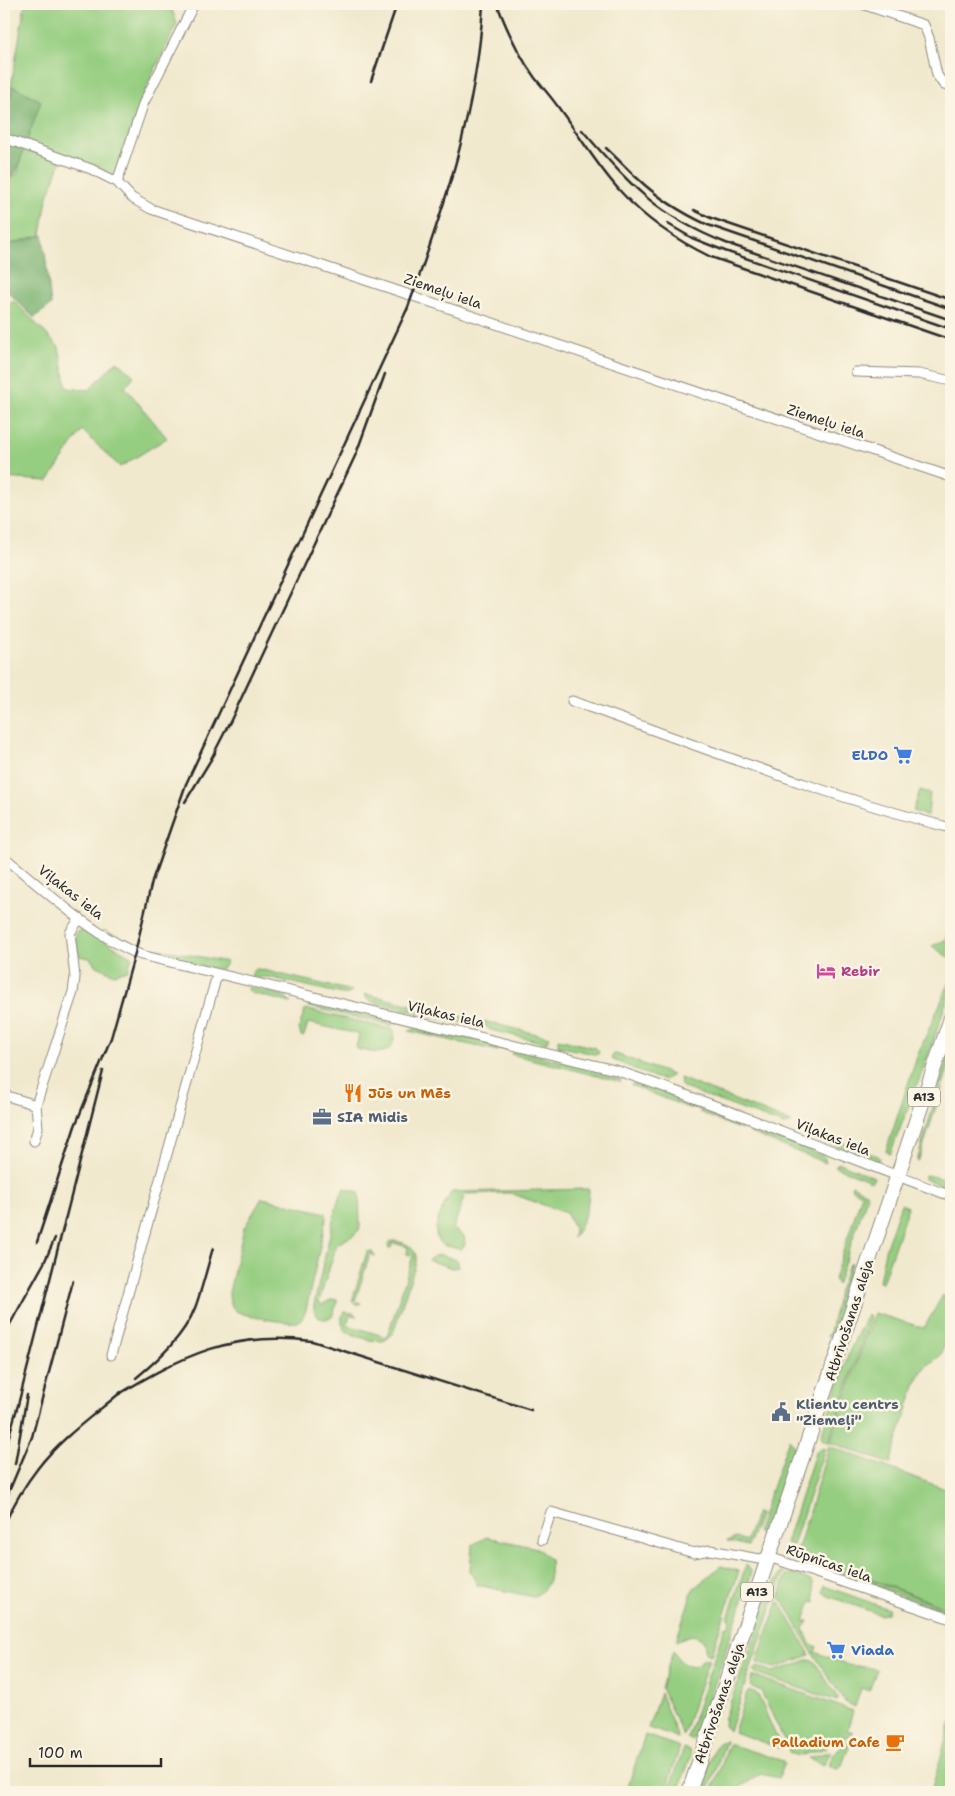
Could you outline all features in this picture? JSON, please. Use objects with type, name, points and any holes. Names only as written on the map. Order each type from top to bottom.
[{"type":"main road","name":"Atbrīvošanas aleja","points":[[689,1792],[951,1018]]},
{"type":"street","points":[[117,182],[144,102],[194,4]]},
{"type":"street","points":[[862,4],[924,25],[929,38],[937,75],[944,85],[951,87]]},
{"type":"street","name":"Ziemeļu iela","points":[[4,138],[91,169],[117,182],[132,198],[151,209],[951,477]]},
{"type":"street","points":[[856,372],[919,374],[951,381]]},
{"type":"street","points":[[572,701],[821,789],[929,823],[951,828]]},
{"type":"street","name":"Viļakas iela","points":[[4,857],[80,918],[112,941],[135,953],[217,975],[615,1070],[671,1089],[951,1196]]},
{"type":"street","points":[[34,1141],[38,1128],[36,1105],[73,992],[74,977],[70,933],[80,918]]},
{"type":"street","points":[[111,1355],[217,975]]},
{"type":"street","points":[[4,1094],[36,1105]]},
{"type":"street","name":"Rūpnīcas iela","points":[[542,1540],[551,1512],[694,1553],[710,1550],[759,1559],[769,1557],[789,1562],[951,1619]]},
{"type":"green space","points":[[25,4],[170,4],[177,24],[148,84],[115,176],[4,134]]},
{"type":"green space","points":[[13,86],[41,101],[16,172],[4,181],[4,121]]},
{"type":"green space","points":[[23,148],[61,161],[47,199],[41,235],[4,246],[4,181],[18,173]]},
{"type":"green space","points":[[43,235],[51,305],[34,318],[4,288],[4,246]]},
{"type":"green space","points":[[4,302],[15,302],[59,347],[67,388],[89,390],[117,361],[134,376],[125,387],[167,438],[120,467],[82,430],[48,481],[4,478],[4,383],[10,378],[4,374]]},
{"type":"green space","points":[[920,790],[930,793],[928,814],[926,816],[913,811]]},
{"type":"green space","points":[[951,925],[951,959],[932,946],[945,940]]},
{"type":"green space","points":[[81,930],[91,933],[132,956],[128,970],[114,974],[95,965],[90,958],[79,956],[75,935]]},
{"type":"green space","points":[[104,930],[119,938],[140,945],[227,962],[222,969],[188,963],[145,950],[117,938]]},
{"type":"green space","points":[[255,969],[352,991],[349,994],[342,994],[268,977],[251,977]]},
{"type":"green space","points":[[951,979],[951,988],[926,1062],[890,1154],[886,1151],[918,1054]]},
{"type":"green space","points":[[249,987],[285,996],[291,1003],[251,993],[248,990]]},
{"type":"green space","points":[[365,994],[473,1019],[470,1022],[463,1023],[373,1002],[367,999]]},
{"type":"green space","points":[[315,1003],[386,1020],[393,1026],[307,1006]]},
{"type":"green space","points":[[305,1009],[394,1030],[392,1046],[383,1052],[356,1049],[359,1034],[308,1023],[304,1036],[301,1036],[299,1028]]},
{"type":"green space","points":[[483,1021],[549,1037],[545,1043],[491,1030],[486,1027]]},
{"type":"green space","points":[[420,1027],[495,1045],[498,1051],[409,1031]]},
{"type":"green space","points":[[558,1039],[596,1048],[599,1051],[598,1055],[558,1046]]},
{"type":"green space","points":[[951,1045],[951,1060],[919,1160],[917,1161]]},
{"type":"green space","points":[[517,1050],[614,1075],[621,1082],[511,1054]]},
{"type":"green space","points":[[616,1054],[672,1075],[664,1080],[653,1077],[611,1059]]},
{"type":"green space","points":[[680,1078],[792,1123],[784,1125],[684,1088],[681,1085]]},
{"type":"green space","points":[[637,1082],[690,1102],[692,1104],[691,1109],[631,1085]]},
{"type":"green space","points":[[705,1109],[738,1123],[742,1127],[741,1130],[699,1112]]},
{"type":"green space","points":[[804,1128],[878,1156],[880,1158],[879,1161],[811,1136]]},
{"type":"green space","points":[[755,1130],[823,1156],[826,1163],[750,1133]]},
{"type":"green space","points":[[839,1163],[874,1177],[873,1180],[871,1181],[834,1166]]},
{"type":"green space","points":[[925,1175],[951,1180],[951,1188],[925,1179]]},
{"type":"green space","points":[[852,1185],[866,1193],[867,1197],[837,1285],[834,1279],[862,1194],[851,1188]]},
{"type":"green space","points":[[344,1188],[359,1192],[360,1226],[354,1235],[337,1244],[319,1301],[321,1305],[333,1299],[337,1300],[337,1303],[332,1317],[322,1319],[315,1313],[314,1305],[336,1207]]},
{"type":"green space","points":[[589,1189],[585,1215],[573,1238],[574,1227],[566,1213],[510,1193],[465,1194],[453,1229],[464,1236],[465,1245],[460,1249],[442,1245],[436,1236],[439,1219],[452,1192]]},
{"type":"green space","points":[[262,1198],[326,1213],[306,1310],[301,1319],[296,1322],[275,1321],[246,1315],[235,1310],[230,1302],[229,1292],[244,1228]]},
{"type":"green space","points":[[901,1204],[908,1207],[882,1283],[879,1282],[885,1250]]},
{"type":"green space","points":[[391,1241],[401,1242],[409,1246],[415,1252],[416,1257],[393,1333],[383,1341],[369,1340],[346,1332],[342,1324],[342,1316],[345,1312],[354,1313],[357,1316],[350,1315],[347,1325],[387,1337],[413,1256],[407,1254],[408,1247],[393,1243],[391,1248],[389,1248],[388,1245]]},
{"type":"green space","points":[[371,1251],[376,1256],[370,1254],[355,1301],[361,1303],[357,1305],[352,1301],[367,1252]]},
{"type":"green space","points":[[441,1255],[457,1260],[458,1267],[452,1268],[428,1260],[434,1256]]},
{"type":"green space","points":[[851,1263],[841,1313],[830,1337],[827,1336],[830,1332],[839,1291]]},
{"type":"green space","points":[[943,1295],[949,1304],[951,1325],[941,1355],[924,1368],[916,1382],[890,1464],[830,1442],[874,1313],[924,1328]]},
{"type":"green space","points":[[867,1314],[870,1317],[867,1328],[828,1443],[821,1437],[822,1433],[849,1352]]},
{"type":"green space","points":[[789,1439],[794,1449],[764,1533],[761,1534],[757,1531]]},
{"type":"green space","points":[[829,1446],[951,1491],[951,1609],[797,1552]]},
{"type":"green space","points":[[825,1448],[793,1545],[786,1543],[815,1453]]},
{"type":"green space","points":[[757,1512],[760,1513],[748,1546],[727,1541],[737,1538],[746,1541]]},
{"type":"green space","points":[[487,1537],[537,1548],[550,1560],[550,1577],[543,1589],[534,1597],[477,1585],[470,1570],[472,1545]]},
{"type":"green space","points":[[795,1554],[901,1591],[951,1611],[951,1614],[795,1556]]},
{"type":"green space","points":[[746,1565],[751,1571],[751,1576],[698,1733],[689,1739],[687,1738],[725,1626],[728,1627],[731,1619],[728,1618]]},
{"type":"green space","points":[[721,1566],[739,1571],[711,1655],[706,1653],[704,1642],[697,1636],[687,1636],[676,1641],[693,1589]]},
{"type":"green space","points":[[784,1572],[729,1731],[724,1726],[725,1717],[775,1582],[779,1575]]},
{"type":"green space","points":[[789,1574],[812,1581],[813,1583],[815,1602],[811,1601],[804,1621],[808,1621],[804,1629],[810,1644],[817,1647],[815,1652],[850,1665],[877,1669],[869,1691],[861,1688],[855,1707],[845,1702],[809,1647],[784,1602],[779,1598],[786,1576]]},
{"type":"green space","points":[[824,1586],[889,1609],[887,1613],[881,1615],[828,1596],[823,1592]]},
{"type":"green space","points":[[778,1602],[781,1604],[810,1655],[775,1668],[758,1664],[757,1661]]},
{"type":"green space","points":[[673,1651],[682,1663],[686,1665],[695,1666],[703,1659],[709,1660],[683,1735],[661,1688]]},
{"type":"green space","points":[[810,1659],[814,1661],[838,1698],[837,1701],[756,1673],[754,1670],[758,1667],[773,1672]]},
{"type":"green space","points":[[755,1676],[853,1711],[847,1730],[854,1732],[839,1743],[834,1741],[829,1743],[826,1748],[799,1756],[790,1753],[761,1691],[750,1686],[752,1677]]},
{"type":"green space","points":[[749,1690],[758,1695],[780,1745],[779,1748],[734,1732]]},
{"type":"green space","points":[[660,1693],[678,1737],[678,1738],[648,1728]]},
{"type":"green space","points":[[951,1721],[951,1792],[931,1792]]},
{"type":"green space","points":[[645,1735],[680,1747],[665,1792],[626,1792]]},
{"type":"green space","points":[[852,1739],[841,1767],[837,1769],[830,1767],[833,1754]]},
{"type":"green space","points":[[726,1741],[708,1792],[699,1792],[715,1747],[720,1742]]},
{"type":"green space","points":[[729,1744],[783,1761],[784,1765],[779,1778],[761,1774],[732,1792],[712,1792]]},
{"type":"green space","points":[[684,1748],[689,1750],[691,1756],[678,1792],[668,1792]]},
{"type":"green space","points":[[831,1751],[824,1765],[808,1758]]},
{"type":"railway","points":[[371,81],[397,4]]},
{"type":"railway","points":[[407,310],[434,234],[457,160],[474,83],[480,44],[483,4]]},
{"type":"railway","points":[[497,4],[514,42],[535,78],[555,102],[614,184],[652,221],[675,237],[711,257],[951,340]]},
{"type":"railway","points":[[582,130],[615,167],[646,197],[681,222],[702,233],[726,243],[951,320]]},
{"type":"railway","points":[[606,148],[653,192],[680,210],[708,225],[951,309]]},
{"type":"railway","points":[[694,210],[711,218],[951,300]]},
{"type":"railway","points":[[668,224],[692,238],[725,251],[951,329]]},
{"type":"railway","points":[[37,1242],[75,1126],[111,1038],[135,953],[152,881],[186,784],[409,305]]},
{"type":"railway","points":[[211,759],[356,454],[385,374]]},
{"type":"railway","points":[[185,802],[215,753]]},
{"type":"railway","points":[[4,1453],[18,1405],[103,1071]]},
{"type":"railway","points":[[4,1335],[44,1263],[55,1238]]},
{"type":"railway","points":[[136,1378],[170,1346],[190,1318],[200,1293],[213,1248]]},
{"type":"railway","points":[[10,1489],[32,1437],[73,1281]]},
{"type":"railway","points":[[116,1396],[164,1369],[209,1349],[232,1343],[283,1339],[312,1341],[531,1410]]},
{"type":"railway","points":[[4,1525],[23,1489],[47,1457],[67,1437],[121,1392]]},
{"type":"railway","points":[[15,1464],[27,1395]]},
{"type":"railway","points":[[4,1508],[11,1484]]},
{"type":"place","name":"ELDO","points":[[903,755]]},
{"type":"place","name":"Rebir","points":[[826,971]]},
{"type":"place","name":"Jūs un Mēs","points":[[353,1093]]},
{"type":"place","name":"SIA Midis","points":[[322,1117]]},
{"type":"place","name":"Klientu centrs \"Ziemeļi\"","points":[[781,1412]]},
{"type":"place","name":"Viada","points":[[836,1650]]},
{"type":"place","name":"Palladium Cafe","points":[[895,1742]]}]
